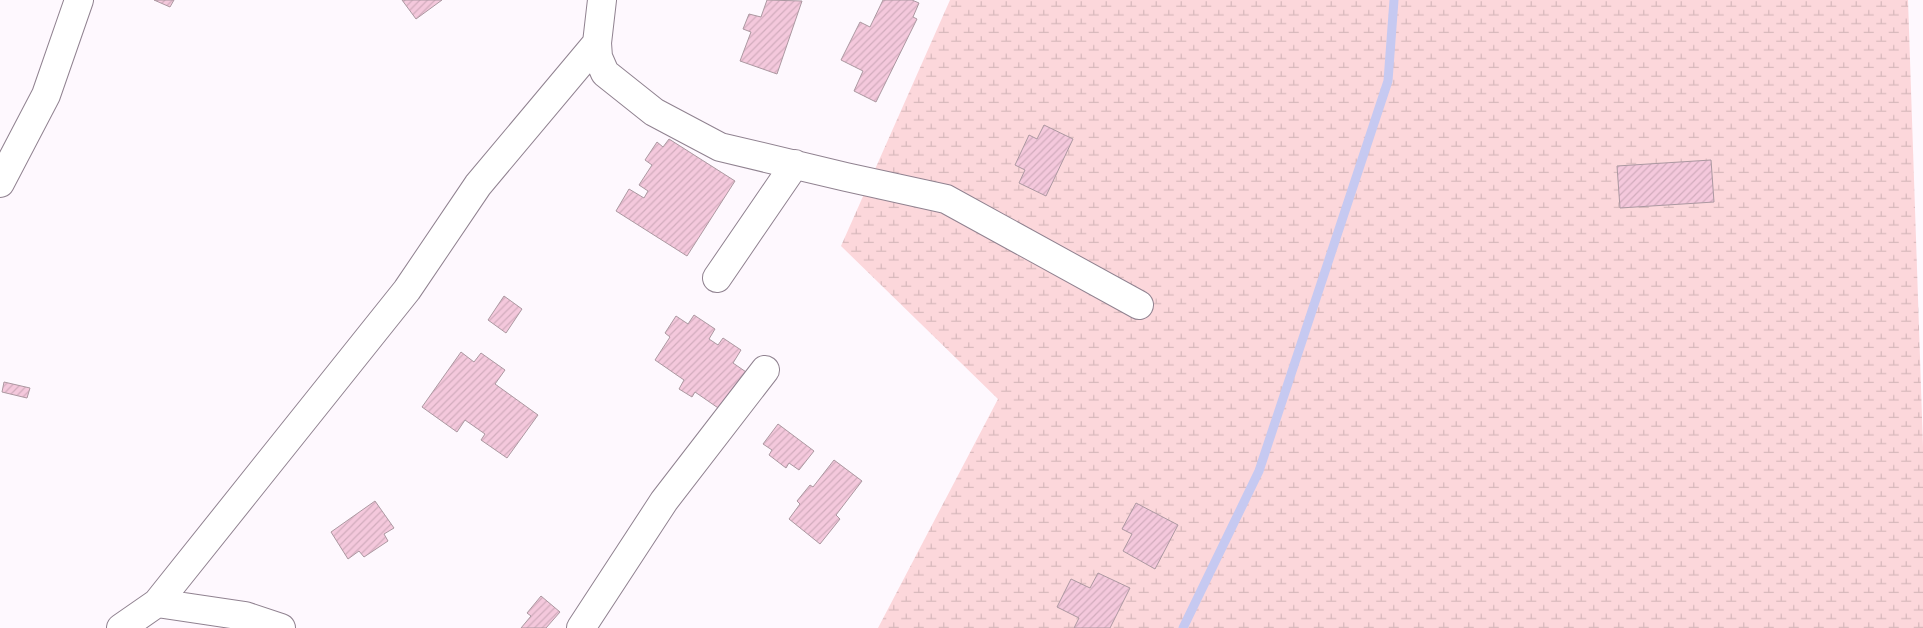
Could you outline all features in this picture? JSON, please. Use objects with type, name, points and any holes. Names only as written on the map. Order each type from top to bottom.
[{"type":"street","points":[[0,184],[46,95],[79,0]]},
{"type":"street","points":[[602,0],[597,43],[598,57],[605,73],[654,112],[720,147],[846,177],[946,198],[1139,305]]},
{"type":"street","points":[[121,628],[157,603],[407,290],[478,185],[597,43]]},
{"type":"street","points":[[717,278],[795,164]]},
{"type":"street","points":[[581,628],[664,501],[765,370]]},
{"type":"street","points":[[157,603],[245,616],[282,628]]},
{"type":"green space","points":[[950,0],[1908,0],[1923,447],[1923,628],[878,628],[998,399],[841,246]]},
{"type":"building","points":[[154,0],[174,0],[170,7]]},
{"type":"building","points":[[402,0],[442,0],[416,19]]},
{"type":"building","points":[[767,0],[802,1],[777,74],[740,61],[751,32],[743,29],[749,14],[761,17]]},
{"type":"building","points":[[883,0],[912,0],[919,3],[913,17],[917,19],[876,102],[854,91],[863,71],[841,60],[860,22],[870,27]]},
{"type":"building","points":[[1044,125],[1073,139],[1046,196],[1019,183],[1025,170],[1015,165],[1029,135],[1037,139]]},
{"type":"building","points":[[669,139],[735,181],[687,256],[616,211],[629,189],[644,198],[648,191],[639,185],[652,165],[645,160],[657,142],[663,147]]},
{"type":"building","points":[[1711,160],[1714,202],[1620,208],[1617,166]]},
{"type":"building","points":[[504,296],[522,309],[506,333],[488,320]]},
{"type":"building","points":[[694,315],[715,329],[709,339],[718,345],[723,338],[741,350],[733,363],[749,374],[724,412],[695,392],[692,397],[679,389],[684,380],[655,360],[670,337],[665,333],[676,316],[688,324]]},
{"type":"building","points":[[461,352],[474,362],[481,353],[505,370],[495,384],[538,415],[507,458],[481,440],[485,434],[465,420],[457,432],[422,407]]},
{"type":"building","points":[[4,382],[30,388],[27,398],[2,392]]},
{"type":"building","points":[[778,424],[814,451],[799,470],[789,463],[786,468],[769,455],[772,450],[763,444]]},
{"type":"building","points":[[834,460],[862,481],[836,515],[840,519],[820,544],[789,519],[800,504],[797,501],[810,485],[813,487]]},
{"type":"building","points":[[375,501],[394,528],[384,534],[388,541],[364,557],[359,551],[348,559],[331,532]]},
{"type":"building","points":[[1136,503],[1178,525],[1155,569],[1123,551],[1132,534],[1122,529]]},
{"type":"building","points":[[1098,573],[1130,588],[1110,628],[1074,628],[1079,618],[1057,607],[1071,579],[1090,588]]},
{"type":"building","points":[[541,596],[560,612],[546,628],[521,628],[531,616],[527,613]]},
{"type":"waterway","points":[[1183,628],[1259,471],[1388,81],[1394,0]]}]
